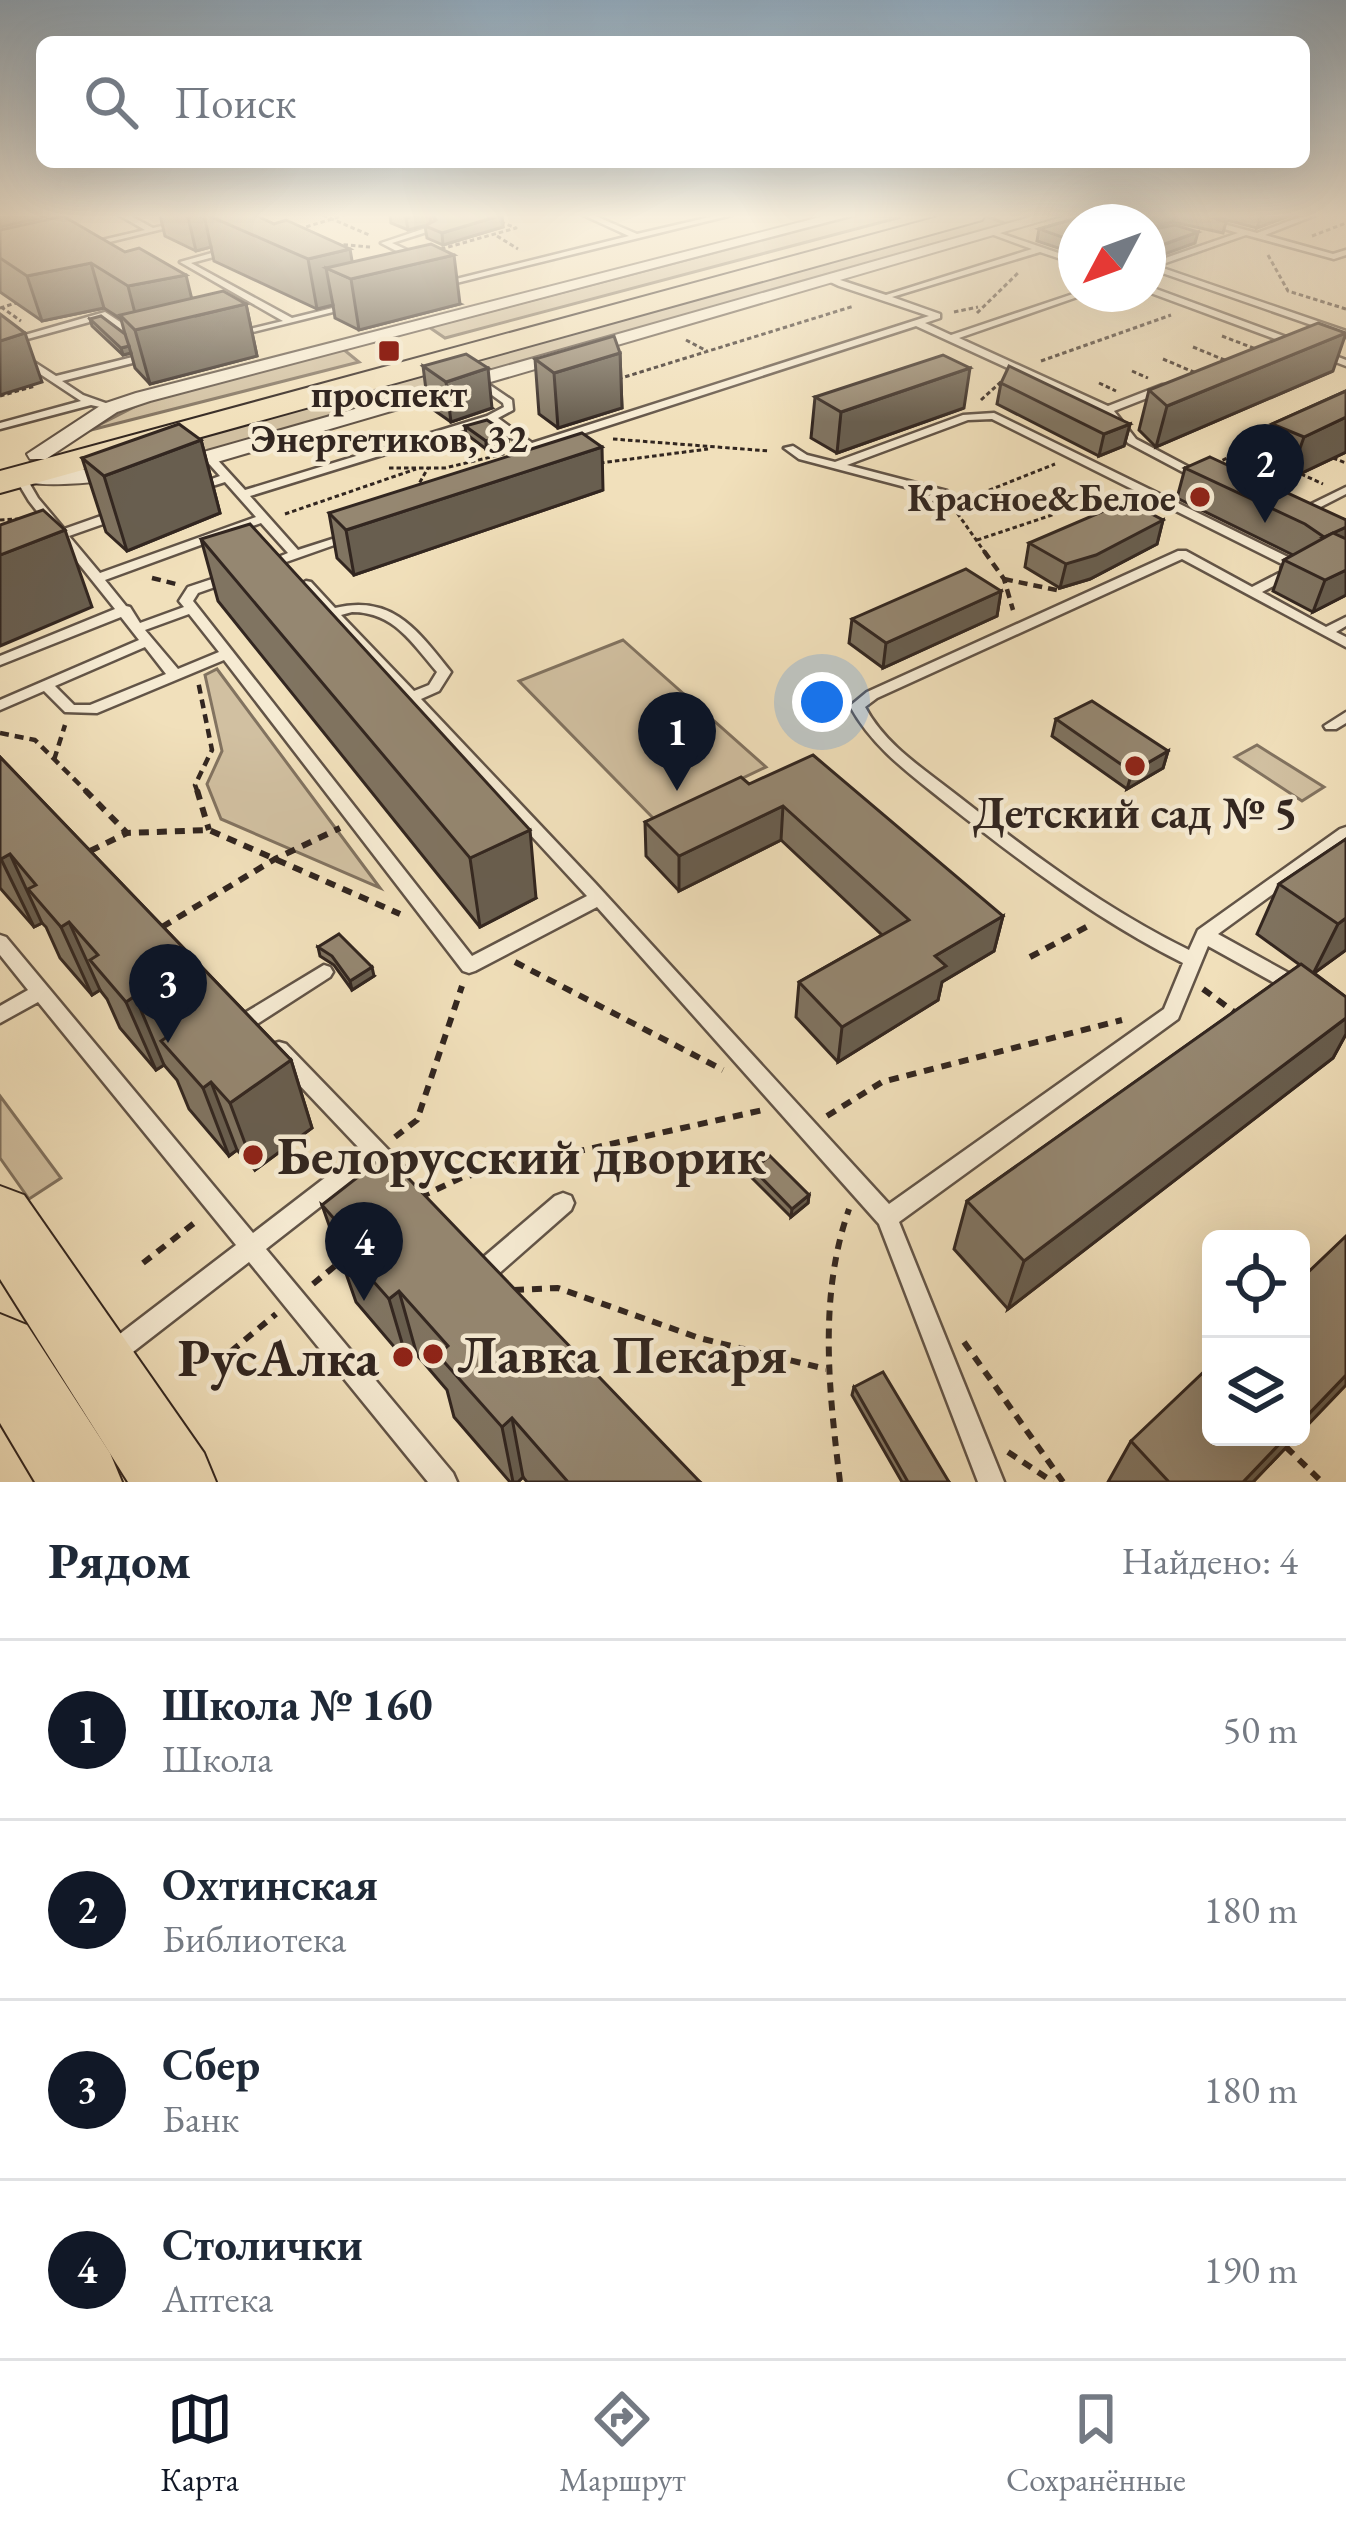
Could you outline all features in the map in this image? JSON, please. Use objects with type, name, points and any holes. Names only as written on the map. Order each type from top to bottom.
[{"type":"main road","points":[[14,469],[678,284]]},
{"type":"main road","points":[[14,469],[742,284]]},
{"type":"main road","points":[[0,1218],[54,1381],[81,1482]]},
{"type":"main road","points":[[54,1381],[176,1482]]},
{"type":"street","points":[[14,469],[100,405],[574,284]]},
{"type":"street","points":[[14,469],[83,477],[209,457],[810,284]]},
{"type":"lane","points":[[224,284],[290,321]]},
{"type":"lane","points":[[434,286],[441,284]]},
{"type":"lane","points":[[839,284],[865,296],[890,295],[925,284]]},
{"type":"lane","points":[[1199,284],[1346,334]]},
{"type":"lane","points":[[890,295],[937,316]]},
{"type":"lane","points":[[1166,296],[1346,363]]},
{"type":"lane","points":[[950,338],[1058,302]]},
{"type":"lane","points":[[217,339],[362,304]]},
{"type":"lane","points":[[1,343],[105,315],[158,354],[53,380]]},
{"type":"lane","points":[[531,447],[937,316]]},
{"type":"lane","points":[[228,322],[266,327]]},
{"type":"lane","points":[[916,322],[1108,410],[1132,441],[1216,485]]},
{"type":"lane","points":[[138,339],[152,335]]},
{"type":"lane","points":[[1229,362],[1286,340]]},
{"type":"lane","points":[[1,343],[53,380],[100,405]]},
{"type":"lane","points":[[1108,410],[1199,374]]},
{"type":"lane","points":[[242,495],[491,418],[510,405],[478,380]]},
{"type":"lane","points":[[0,426],[15,417],[100,405]]},
{"type":"lane","points":[[836,465],[981,415],[1010,421],[1288,562],[1287,574],[1252,592]]},
{"type":"lane","points":[[491,418],[559,468]]},
{"type":"lane","points":[[789,448],[803,457],[943,494]]},
{"type":"lane","points":[[209,457],[263,518],[332,613],[599,898],[887,1218],[991,1482]]},
{"type":"lane","points":[[539,475],[559,468]]},
{"type":"lane","points":[[14,469],[89,572],[173,673]]},
{"type":"lane","points":[[186,491],[227,477]]},
{"type":"lane","points":[[1157,496],[1199,477]]},
{"type":"lane","points":[[1307,529],[1287,519],[1346,490]]},
{"type":"lane","points":[[928,500],[943,494]]},
{"type":"lane","points":[[41,541],[144,506]]},
{"type":"lane","points":[[89,572],[122,569],[263,518]]},
{"type":"lane","points":[[357,535],[193,590],[186,601],[469,966],[599,898]]},
{"type":"lane","points":[[1190,958],[1105,913],[1032,863],[910,766],[865,723],[857,706],[872,695],[1182,554],[1346,643]]},
{"type":"lane","points":[[332,613],[361,605],[390,613],[444,671],[434,688],[412,697]]},
{"type":"lane","points":[[0,705],[192,609]]},
{"type":"lane","points":[[0,661],[125,610]]},
{"type":"lane","points":[[1326,632],[1346,621]]},
{"type":"lane","points":[[46,685],[70,709],[92,710],[227,654]]},
{"type":"lane","points":[[887,1218],[1171,1015],[1190,958],[1204,935],[1346,833]]},
{"type":"lane","points":[[1204,935],[1313,995]]},
{"type":"lane","points":[[0,942],[444,1482]]},
{"type":"lane","points":[[324,972],[243,1012],[405,1182]]},
{"type":"lane","points":[[0,1015],[40,992]]},
{"type":"lane","points":[[54,1381],[251,1247],[376,1151]]},
{"type":"lane","points":[[509,1290],[481,1261],[562,1203]]},
{"type":"path","points":[[937,316],[978,307],[1004,284]]},
{"type":"path","points":[[1285,284],[1288,290],[1346,309]]},
{"type":"path","points":[[616,380],[890,295]]},
{"type":"path","points":[[1,307],[22,302]]},
{"type":"path","points":[[1,307],[39,333]]},
{"type":"path","points":[[976,329],[978,307]]},
{"type":"path","points":[[981,415],[980,401],[1017,368],[1182,311]]},
{"type":"path","points":[[670,332],[707,352]]},
{"type":"path","points":[[1222,336],[1258,350]]},
{"type":"path","points":[[1193,347],[1229,362]]},
{"type":"path","points":[[1163,359],[1199,374]]},
{"type":"path","points":[[0,396],[53,380]]},
{"type":"path","points":[[1199,477],[1234,450],[1286,426]]},
{"type":"path","points":[[566,436],[803,457]]},
{"type":"path","points":[[263,518],[425,468],[531,447]]},
{"type":"path","points":[[559,468],[720,447]]},
{"type":"path","points":[[978,494],[1077,455]]},
{"type":"path","points":[[1334,458],[1346,464]]},
{"type":"path","points":[[326,469],[425,468]]},
{"type":"path","points":[[411,498],[425,468]]},
{"type":"path","points":[[943,494],[1157,496]]},
{"type":"path","points":[[943,494],[1004,580],[1014,616]]},
{"type":"path","points":[[336,496],[350,509]]},
{"type":"path","points":[[977,540],[1106,497]]},
{"type":"path","points":[[0,520],[33,519]]},
{"type":"path","points":[[122,569],[193,590]]},
{"type":"path","points":[[1004,580],[1066,592]]},
{"type":"path","points":[[195,665],[212,750],[194,785],[208,830]]},
{"type":"path","points":[[54,760],[70,709]]},
{"type":"path","points":[[0,733],[35,740],[127,833]]},
{"type":"path","points":[[162,926],[274,859],[357,821]]},
{"type":"path","points":[[90,851],[127,833],[208,830],[444,933]]},
{"type":"path","points":[[1030,957],[1105,913]]},
{"type":"path","points":[[496,952],[724,1071]]},
{"type":"path","points":[[376,1151],[417,1120],[469,966]]},
{"type":"path","points":[[1183,980],[1205,989],[1239,1016]]},
{"type":"path","points":[[807,1128],[882,1082],[1137,1016]]},
{"type":"path","points":[[409,1206],[464,1177],[786,1105]]},
{"type":"path","points":[[840,1482],[826,1369],[839,1244],[846,1214],[860,1188]]},
{"type":"path","points":[[142,1263],[217,1206]]},
{"type":"path","points":[[217,1363],[349,1255]]},
{"type":"path","points":[[509,1290],[559,1288],[699,1338],[826,1369]]},
{"type":"path","points":[[922,1310],[955,1329],[1063,1482]]},
{"type":"path","points":[[968,1425],[1053,1482]]},
{"type":"path","points":[[1286,1448],[1322,1482]]},
{"type":"shaded area","points":[[593,284],[648,284],[445,338],[429,327]]},
{"type":"shaded area","points":[[744,284],[796,284],[487,372],[471,361]]},
{"type":"shaded area","points":[[343,349],[359,362],[87,431],[146,401]]},
{"type":"shaded area","points":[[459,364],[475,375],[202,454],[81,470]]},
{"type":"shaded area","points":[[623,640],[766,767],[655,820],[519,681]]},
{"type":"shaded area","points":[[217,669],[380,888],[221,819],[207,784],[222,751],[205,675]]},
{"type":"shaded area","points":[[1257,745],[1324,787],[1302,801],[1235,757]]},
{"type":"shaded area","points":[[0,1096],[61,1178],[29,1199],[0,1158]]},
{"type":"building","points":[[223,291],[246,304],[135,330],[120,315]]},
{"type":"building","points":[[0,314],[25,333],[0,341]]},
{"type":"building","points":[[101,316],[125,334],[129,346],[121,348],[90,319]]},
{"type":"building","points":[[1318,323],[1346,333],[1167,406],[1149,390]]},
{"type":"building","points":[[614,336],[620,353],[554,373],[535,359]]},
{"type":"building","points":[[466,354],[488,368],[446,382],[423,366]]},
{"type":"building","points":[[943,355],[970,368],[841,412],[815,397]]},
{"type":"building","points":[[1009,366],[1130,424],[1104,434],[1001,383]]},
{"type":"building","points":[[1346,391],[1346,417],[1304,437],[1272,424]]},
{"type":"building","points":[[487,420],[508,434],[486,441],[465,426]]},
{"type":"building","points":[[179,424],[201,440],[104,476],[82,458]]},
{"type":"building","points":[[582,433],[602,447],[346,530],[329,513]]},
{"type":"building","points":[[1210,457],[1346,520],[1346,527],[1324,537],[1185,468]]},
{"type":"building","points":[[1127,501],[1163,520],[1096,555],[1066,564],[1029,543]]},
{"type":"building","points":[[43,510],[65,530],[0,555],[0,525]]},
{"type":"building","points":[[250,524],[530,830],[470,858],[201,539]]},
{"type":"building","points":[[1333,533],[1346,539],[1346,570],[1325,580],[1284,560]]},
{"type":"building","points":[[966,569],[1001,591],[886,643],[852,619]]},
{"type":"building","points":[[1092,701],[1168,751],[1132,772],[1056,719]]},
{"type":"building","points":[[813,755],[1003,916],[935,956],[946,966],[842,1027],[799,982],[909,920],[783,806],[679,856],[645,822],[741,777],[749,784]]},
{"type":"building","points":[[0,757],[291,1060],[230,1103],[211,1082],[203,1088],[161,1041],[170,1035],[135,996],[126,1002],[90,960],[98,955],[69,922],[61,927],[28,889],[36,885],[10,854],[1,859]]},
{"type":"building","points":[[1346,839],[1346,918],[1338,924],[1279,884]]},
{"type":"building","points":[[339,934],[372,967],[350,981],[332,956],[318,947]]},
{"type":"building","points":[[1301,964],[1346,997],[1346,1018],[1024,1261],[967,1201]]},
{"type":"building","points":[[386,1155],[700,1482],[568,1482],[512,1418],[502,1427],[438,1355],[448,1346],[399,1291],[389,1299],[334,1237],[344,1230],[322,1205]]},
{"type":"building","points":[[770,1156],[809,1195],[792,1209],[753,1169]]},
{"type":"building","points":[[1346,1236],[1346,1375],[1310,1413],[1310,1338],[1310,1270]]},
{"type":"building","points":[[883,1372],[949,1482],[908,1482],[854,1387]]},
{"type":"building","points":[[1202,1374],[1202,1446],[1277,1446],[1243,1482],[1169,1482],[1131,1441]]},
{"type":"place","name":"проспект Энергетиков, 32","points":[[389,351]]},
{"type":"place","name":"Красное&Белое","points":[[1200,497]]},
{"type":"place","name":"Охтинская","points":[[1265,523]]},
{"type":"place","name":"Детский сад № 5","points":[[1135,766]]},
{"type":"place","name":"Школа № 160","points":[[677,791]]},
{"type":"place","name":"Сбер","points":[[168,1043]]},
{"type":"place","name":"Белорусский дворик","points":[[253,1155]]},
{"type":"place","name":"Столички","points":[[364,1301]]},
{"type":"place","name":"Лавка Пекаря","points":[[433,1354]]},
{"type":"place","name":"РусАлка","points":[[403,1357]]}]
